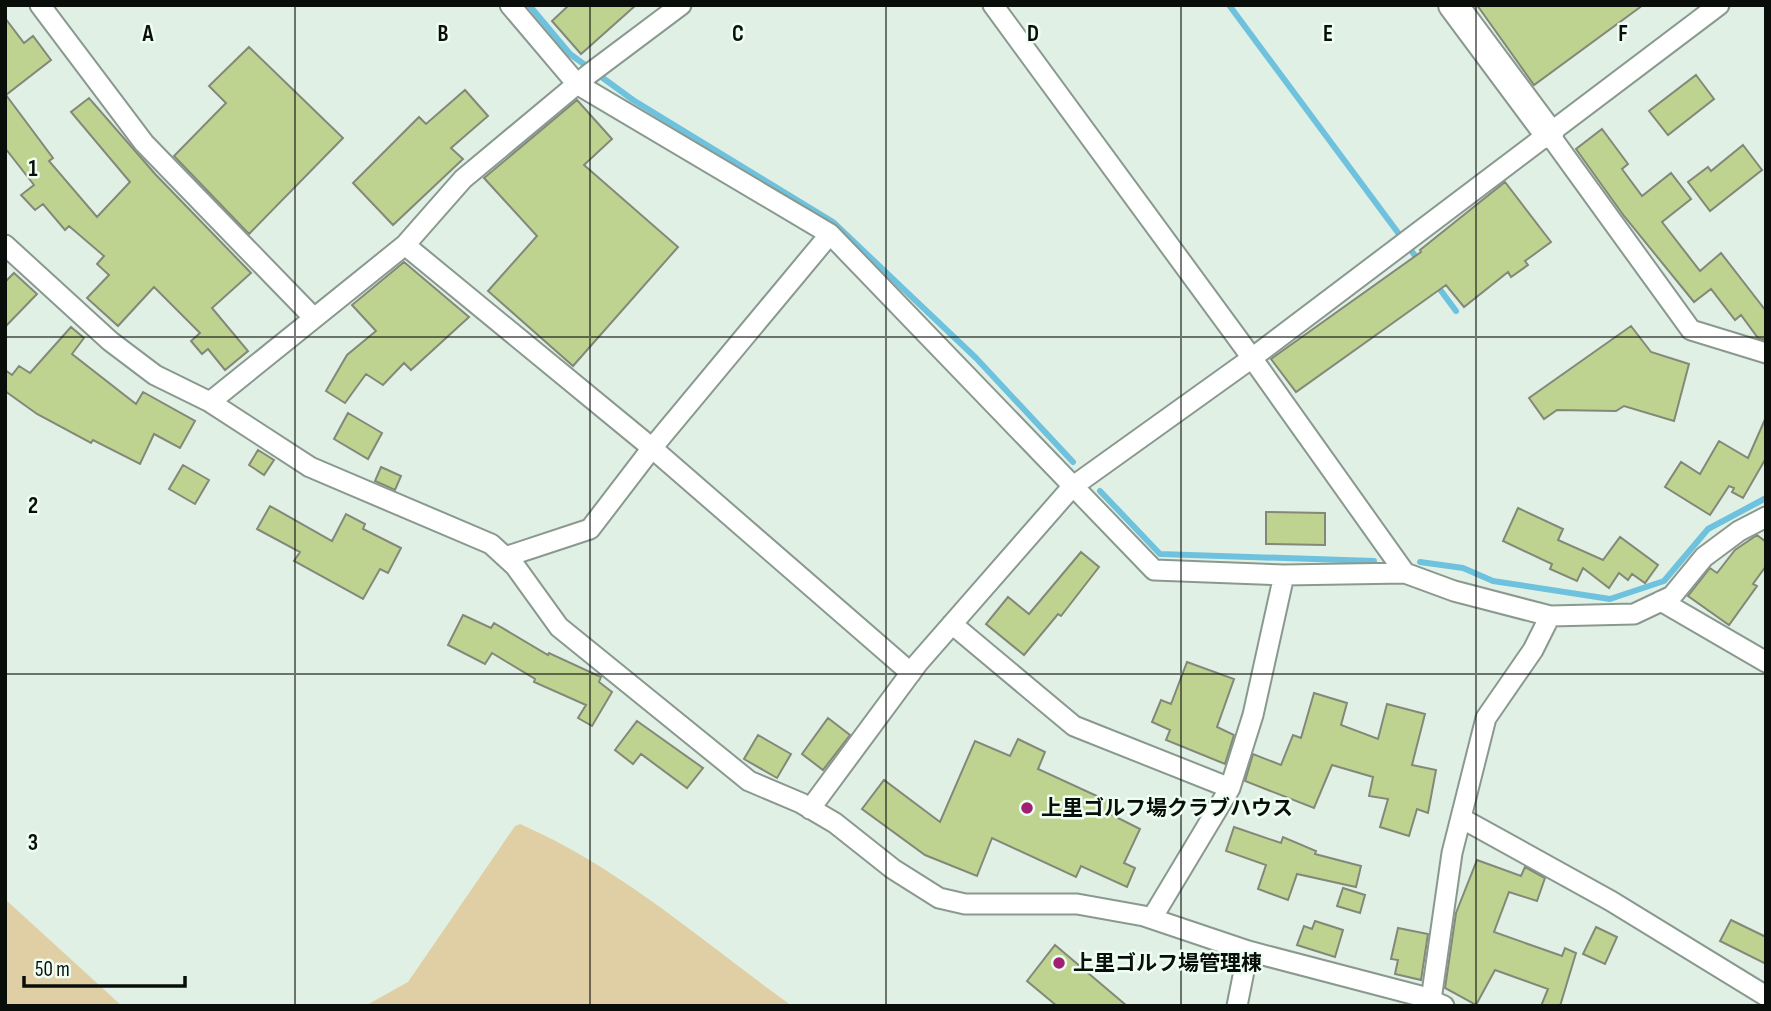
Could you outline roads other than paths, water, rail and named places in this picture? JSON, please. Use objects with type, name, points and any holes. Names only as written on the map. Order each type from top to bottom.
[{"type":"street","points":[[40,5],[144,143],[314,318]]},
{"type":"street","points":[[510,5],[577,84],[830,234],[1154,570],[1284,575],[1405,573],[1454,591],[1550,616],[1634,614],[1672,596],[1704,557],[1739,531],[1766,517]]},
{"type":"street","points":[[210,402],[405,246],[463,179],[577,84],[681,5]]},
{"type":"street","points":[[993,5],[1252,358],[1405,573]]},
{"type":"street","points":[[1453,5],[1691,330],[1766,353]]},
{"type":"street","points":[[810,808],[911,673],[1072,487],[1252,358],[1719,5]]},
{"type":"street","points":[[505,557],[590,528],[652,447],[830,234]]},
{"type":"street","points":[[5,245],[110,341],[155,375],[210,402],[310,467],[491,544],[516,566],[559,627],[749,781],[810,808],[835,823],[892,869],[939,898],[965,904],[1077,904],[1152,918],[1248,951],[1437,1003],[1452,853],[1486,718],[1533,650],[1550,616]]},
{"type":"street","points":[[405,246],[652,447],[911,673]]},
{"type":"street","points":[[1152,918],[1230,788],[1253,715],[1284,575]]},
{"type":"street","points":[[1661,601],[1766,662]]},
{"type":"street","points":[[952,624],[1074,726],[1230,788]]},
{"type":"street","points":[[1461,818],[1611,901],[1766,996]]},
{"type":"street","points":[[1237,1006],[1248,951]]},
{"type":"waterway","points":[[529,5],[570,54],[633,100],[833,222],[976,358],[1073,462]]},
{"type":"waterway","points":[[1229,5],[1419,261]]},
{"type":"waterway","points":[[1436,284],[1456,311]]},
{"type":"waterway","points":[[1100,491],[1160,554],[1374,561]]},
{"type":"waterway","points":[[1420,562],[1463,568],[1493,581],[1610,599],[1664,581],[1708,529],[1766,498]]},
{"type":"place","name":"上里ゴルフ場クラブハウス","points":[[1027,808]]},
{"type":"place","name":"上里ゴルフ場管理棟","points":[[1059,963]]}]
